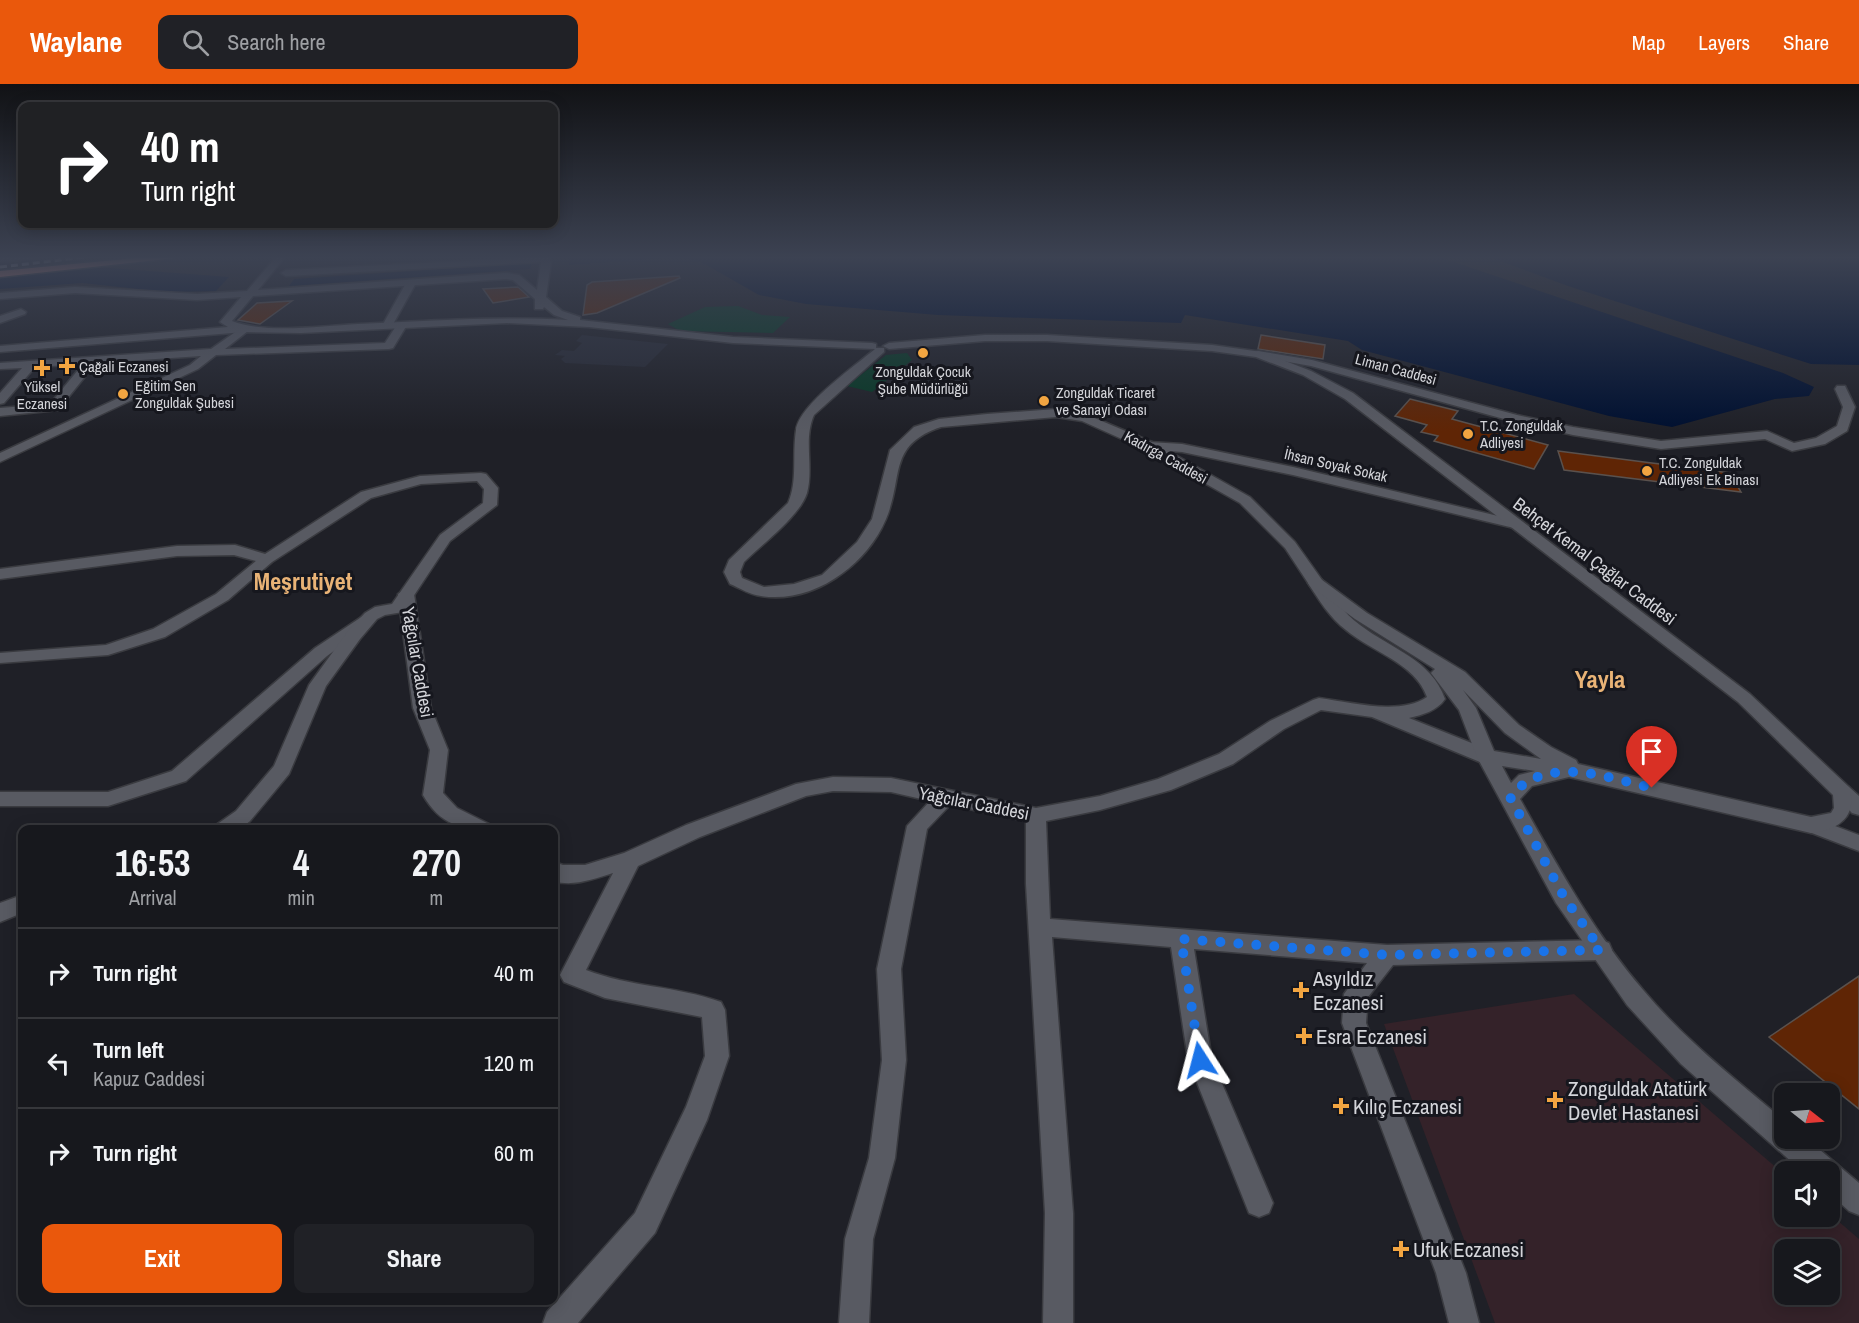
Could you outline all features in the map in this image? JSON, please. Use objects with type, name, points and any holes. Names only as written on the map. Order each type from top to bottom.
[{"type":"street","points":[[231,315],[225,322],[244,328]]},
{"type":"street","points":[[387,326],[393,315]]},
{"type":"street","points":[[507,320],[529,315]]},
{"type":"street","points":[[563,315],[589,324]]},
{"type":"street","points":[[0,349],[244,328],[301,330],[507,320],[589,324]]},
{"type":"street","name":"Liman Caddesi","points":[[589,324],[733,340],[880,348],[985,338],[1047,338],[1169,344],[1258,354],[1312,363],[1515,418],[1573,431],[1661,445],[1713,438],[1767,435],[1792,447],[1820,441],[1842,428],[1849,407],[1841,389]]},
{"type":"street","points":[[0,366],[92,362],[215,352],[275,352],[389,345],[402,325]]},
{"type":"street","points":[[0,458],[194,367],[244,328]]},
{"type":"street","name":"Kadırga Caddesi","points":[[880,348],[809,412],[802,428],[800,492],[794,505],[736,560],[732,572],[736,581],[762,592],[794,589],[817,584],[828,578],[863,545],[879,519],[897,450],[918,430],[939,423],[1056,413],[1085,418],[1117,429],[1245,500],[1290,545],[1316,583],[1361,616],[1418,651]]},
{"type":"street","name":"Behçet Kemal Çağlar Caddesi","points":[[1258,354],[1306,373],[1349,396],[1744,698],[1859,808]]},
{"type":"street","points":[[0,412],[54,408],[92,362]]},
{"type":"street","points":[[0,400],[32,364]]},
{"type":"street","name":"İhsan Soyak Sokak","points":[[1149,446],[1182,448],[1293,471],[1514,524]]},
{"type":"street","points":[[0,658],[108,650],[159,633],[222,597],[267,559],[366,495],[420,480],[482,477],[490,488],[490,505],[446,538],[406,594]]},
{"type":"street","points":[[0,574],[177,551],[235,550],[267,559]]},
{"type":"street","points":[[1316,583],[1331,608],[1354,630],[1415,669],[1434,686],[1436,699],[1427,708],[1406,713],[1375,711]]},
{"type":"street","name":"Yağcılar Caddesi","points":[[371,616],[381,610],[397,609],[406,594]]},
{"type":"street","name":"Yağcılar Caddesi","points":[[406,594],[422,708],[439,750],[433,795],[450,813],[474,825]]},
{"type":"street","points":[[0,800],[108,800],[179,776],[321,652],[371,616]]},
{"type":"street","points":[[230,825],[243,816],[282,769],[318,685],[354,635],[371,616]]},
{"type":"street","points":[[1418,651],[1450,684],[1467,708],[1487,757],[1564,897],[1635,998],[1690,1056],[1774,1129]]},
{"type":"street","points":[[1418,651],[1458,676],[1520,735],[1544,752],[1583,772]]},
{"type":"street","name":"Yağcılar Caddesi","points":[[558,874],[585,873],[630,860],[693,831],[803,789],[833,784],[891,785],[1036,816],[1100,803],[1164,785],[1226,759],[1277,725],[1319,704],[1375,711],[1487,757]]},
{"type":"street","points":[[1487,757],[1583,772],[1811,825],[1859,843]]},
{"type":"street","points":[[1510,797],[1526,780],[1552,773],[1583,772]]},
{"type":"street","points":[[1811,825],[1829,824],[1842,815],[1846,805],[1842,792]]},
{"type":"street","points":[[854,1323],[859,1239],[882,1158],[894,1060],[889,969],[917,826],[945,798]]},
{"type":"street","points":[[1036,816],[1040,927],[1059,1213],[1058,1323]]},
{"type":"street","points":[[558,1323],[645,1223],[698,1111],[717,1056],[713,1010],[677,1000],[644,998],[605,988],[572,975],[630,860]]},
{"type":"street","points":[[0,913],[18,906]]},
{"type":"street","points":[[1040,927],[1387,955],[1601,950]]},
{"type":"street","points":[[1181,939],[1200,1060],[1259,1203]]},
{"type":"street","points":[[1387,955],[1356,994],[1354,1023],[1451,1273],[1464,1323]]},
{"type":"street","points":[[1798,1149],[1811,1161]]},
{"type":"street","points":[[1840,1185],[1859,1201]]},
{"type":"shaded area","points":[[582,335],[668,344],[645,367],[565,363],[561,359],[565,356],[555,355],[562,350],[574,351],[582,343],[576,341]]},
{"type":"shaded area","name":"Zonguldak Atatürk Devlet Hastanesi","points":[[1574,994],[1774,1166],[1774,1227],[1840,1227],[1840,1223],[1859,1239],[1859,1323],[1495,1323],[1384,1024]]},
{"type":"green space","points":[[688,315],[790,317],[773,333],[680,331],[668,324]]},
{"type":"green space","points":[[907,353],[912,360],[872,392],[847,386],[886,355]]},
{"type":"water","points":[[936,315],[1610,315],[1783,373],[1814,387],[1809,396],[1775,399],[1672,427],[1609,416],[1362,350],[1348,341],[1185,315],[1181,323]]},
{"type":"water","points":[[1658,315],[1859,315],[1859,365],[1811,364]]},
{"type":"building","points":[[244,315],[273,315],[260,324],[238,320]]},
{"type":"building","points":[[1261,335],[1325,345],[1323,359],[1258,349]]},
{"type":"building","name":"T.C. Zonguldak Adliyesi","points":[[1410,399],[1458,411],[1452,419],[1548,445],[1534,469],[1434,441],[1438,436],[1421,432],[1427,425],[1395,416]]},
{"type":"building","name":"T.C. Zonguldak Adliyesi Ek Binası","points":[[1558,451],[1730,473],[1741,492],[1564,470]]},
{"type":"building","points":[[1859,976],[1859,1109],[1840,1094],[1840,1083],[1826,1083],[1769,1037]]},
{"type":"place","name":"Zonguldak Çocuk Şube Müdürlüğü","points":[[923,353]]},
{"type":"place","name":"Çağali Eczanesi","points":[[67,366]]},
{"type":"place","name":"Yüksel Eczanesi","points":[[42,368]]},
{"type":"place","name":"Eğitim Sen Zonguldak Şubesi","points":[[123,394]]},
{"type":"place","name":"Zonguldak Ticaret ve Sanayi Odası","points":[[1044,401]]},
{"type":"place","name":"T.C. Zonguldak Adliyesi","points":[[1468,434]]},
{"type":"place","name":"T.C. Zonguldak Adliyesi Ek Binası","points":[[1647,471]]},
{"type":"place","name":"Asyıldız Eczanesi","points":[[1301,990]]},
{"type":"place","name":"Esra Eczanesi","points":[[1304,1036]]},
{"type":"place","name":"Zonguldak Atatürk Devlet Hastanesi","points":[[1555,1100]]},
{"type":"place","name":"Kılıç Eczanesi","points":[[1341,1106]]},
{"type":"place","name":"Ufuk Eczanesi","points":[[1401,1249]]},
{"type":"district","name":"Meşrutiyet","points":[[303,581]]},
{"type":"district","name":"Yayla","points":[[1600,679]]},
{"type":"route","points":[[1200,1060],[1181,939],[1387,955],[1601,950],[1564,897],[1510,797],[1526,780],[1552,773],[1583,772],[1652,788]]}]
